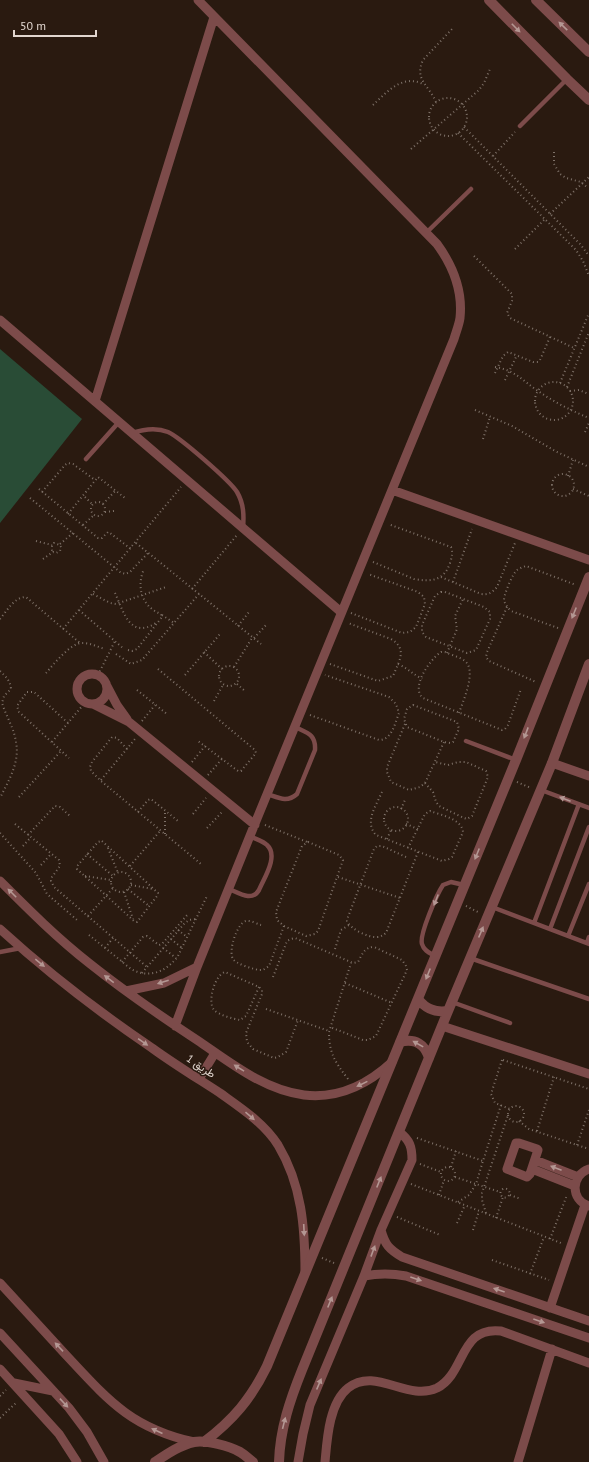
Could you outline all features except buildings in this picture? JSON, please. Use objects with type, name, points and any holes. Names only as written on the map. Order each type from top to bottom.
[{"type":"street","points":[[175,1026],[255,823],[454,339],[460,319],[461,298],[456,277],[448,258],[437,244],[198,0]]},
{"type":"street","points":[[489,0],[567,80],[589,100]]},
{"type":"street","points":[[536,0],[589,52]]},
{"type":"street","points":[[95,401],[214,17]]},
{"type":"street","points":[[0,320],[341,614]]},
{"type":"street","points":[[392,490],[589,560]]},
{"type":"street","points":[[155,1462],[171,1452],[199,1442],[220,1430],[247,1401],[267,1366],[516,760],[544,686],[589,577]]},
{"type":"street","points":[[279,1462],[282,1431],[288,1405],[344,1267],[403,1135],[429,1058],[552,763],[588,670]]},
{"type":"street","points":[[135,727],[80,699],[77,688],[78,682],[82,677],[87,674],[92,674],[98,675],[102,678],[107,685],[116,705],[135,727],[212,791],[255,823]]},
{"type":"street","points":[[89,703],[99,702],[104,698],[107,685]]},
{"type":"street","points":[[552,763],[589,776]]},
{"type":"street","name":"طريق 1","points":[[0,881],[53,933],[89,963],[175,1026],[215,1053],[268,1085],[305,1095],[339,1093],[354,1088],[375,1077],[392,1061]]},
{"type":"street","name":"طريق 1","points":[[0,929],[99,1010],[153,1049],[242,1108],[264,1127],[277,1144],[290,1166],[298,1192],[303,1219],[305,1275]]},
{"type":"street","points":[[126,991],[164,983],[197,967]]},
{"type":"street","points":[[418,1000],[428,1009],[441,1012],[450,1007]]},
{"type":"street","points":[[442,1026],[589,1074]]},
{"type":"street","points":[[400,1042],[408,1040],[422,1044],[427,1050],[429,1058]]},
{"type":"street","points":[[199,1079],[215,1053]]},
{"type":"street","points":[[298,1462],[310,1405],[364,1276],[381,1230],[412,1160],[412,1149],[403,1135]]},
{"type":"street","points":[[518,1142],[538,1150],[535,1160],[530,1174],[527,1177],[507,1169],[516,1143],[518,1142]]},
{"type":"street","points":[[535,1160],[578,1177]]},
{"type":"street","points":[[532,1169],[573,1185]]},
{"type":"street","points":[[573,1185],[582,1172],[589,1169]]},
{"type":"street","points":[[550,1308],[587,1205],[577,1197],[573,1185]]},
{"type":"street","points":[[381,1230],[384,1241],[391,1251],[402,1257],[589,1321]]},
{"type":"street","points":[[364,1276],[378,1273],[392,1273],[406,1276],[589,1338]]},
{"type":"street","points":[[0,1283],[113,1404],[128,1415],[154,1430],[176,1438],[218,1444],[240,1452],[253,1462]]},
{"type":"street","points":[[325,1462],[327,1434],[334,1412],[344,1392],[354,1384],[370,1380],[413,1391],[429,1391],[448,1380],[470,1341],[481,1334],[493,1330],[501,1331],[589,1363]]},
{"type":"street","points":[[0,1333],[69,1408],[87,1432],[104,1462]]},
{"type":"street","points":[[518,1462],[552,1349]]},
{"type":"street","points":[[0,1369],[59,1434],[77,1462]]},
{"type":"street","points":[[14,1383],[53,1391]]},
{"type":"lane","points":[[520,126],[567,80]]},
{"type":"lane","points":[[426,233],[471,189]]},
{"type":"lane","points":[[86,459],[119,422]]},
{"type":"lane","points":[[132,433],[144,429],[156,429],[168,432],[178,438],[230,483],[238,493],[244,516],[243,528]]},
{"type":"lane","points":[[267,794],[284,800],[297,794],[312,758],[315,750],[314,739],[310,734],[294,727]]},
{"type":"lane","points":[[466,741],[516,760]]},
{"type":"lane","points":[[540,790],[589,808]]},
{"type":"lane","points":[[534,923],[579,804]]},
{"type":"lane","points":[[550,929],[589,827]]},
{"type":"lane","points":[[229,889],[248,897],[257,894],[260,890],[272,859],[266,844],[250,836]]},
{"type":"lane","points":[[436,956],[424,949],[422,944],[422,935],[443,885],[451,882],[464,885]]},
{"type":"lane","points":[[568,936],[589,884]]},
{"type":"lane","points":[[490,911],[534,923],[588,943],[589,937]]},
{"type":"lane","points":[[0,952],[22,948]]},
{"type":"lane","points":[[470,958],[589,999]]},
{"type":"lane","points":[[450,1007],[510,1023]]},
{"type":"path","points":[[424,85],[420,70],[423,60],[452,29]]},
{"type":"path","points":[[411,149],[463,105],[484,83],[490,69]]},
{"type":"path","points":[[373,105],[395,86],[401,82],[409,80],[417,81],[424,85],[430,90],[436,102]]},
{"type":"path","points":[[445,98],[450,98],[459,101],[463,105],[467,113],[467,118],[464,127],[458,133],[454,135],[445,135],[434,129],[429,120],[429,114],[436,102],[445,98]]},
{"type":"path","points":[[493,156],[520,126]]},
{"type":"path","points":[[464,127],[581,245],[589,256]]},
{"type":"path","points":[[458,133],[576,250],[583,261],[589,276]]},
{"type":"path","points":[[554,152],[554,164],[560,174],[566,178],[578,180],[588,188]]},
{"type":"path","points":[[550,214],[589,177]]},
{"type":"path","points":[[515,249],[545,219]]},
{"type":"path","points":[[474,256],[512,294],[512,301],[507,313],[510,318],[574,348]]},
{"type":"path","points":[[560,383],[589,312]]},
{"type":"path","points":[[567,387],[589,332]]},
{"type":"path","points":[[495,373],[496,367],[508,352],[533,362],[538,362],[550,337]]},
{"type":"path","points":[[505,380],[517,355]]},
{"type":"path","points":[[496,367],[510,370],[538,391],[571,410],[589,418]]},
{"type":"path","points":[[555,382],[567,387],[573,400],[571,410],[560,419],[550,419],[545,417],[536,406],[536,396],[538,391],[545,384],[555,382]]},
{"type":"path","points":[[570,391],[579,390],[589,394]]},
{"type":"path","points":[[475,410],[512,426],[555,451],[589,467]]},
{"type":"path","points":[[483,439],[490,416]]},
{"type":"path","points":[[585,432],[589,423]]},
{"type":"path","points":[[568,476],[574,460]]},
{"type":"path","points":[[42,492],[68,463],[73,464],[95,480]]},
{"type":"path","points":[[560,475],[568,476],[573,481],[573,489],[564,496],[556,494],[553,491],[552,483],[554,479],[560,475]]},
{"type":"path","points":[[68,514],[97,478],[116,490],[125,498]]},
{"type":"path","points":[[63,629],[187,480]]},
{"type":"path","points":[[39,489],[98,538],[102,538],[108,532],[131,549]]},
{"type":"path","points":[[573,489],[589,496]]},
{"type":"path","points":[[103,504],[116,490]]},
{"type":"path","points":[[85,497],[93,504]]},
{"type":"path","points":[[30,498],[120,572],[126,574],[130,572],[148,553]]},
{"type":"path","points":[[93,504],[98,502],[103,504]]},
{"type":"path","points":[[93,504],[91,509],[94,515]]},
{"type":"path","points":[[103,504],[104,512]]},
{"type":"path","points":[[83,525],[94,515],[99,516],[104,512],[114,511]]},
{"type":"path","points":[[453,582],[475,519]]},
{"type":"path","points":[[364,558],[414,579],[427,580],[441,577],[448,571],[452,555],[451,547],[379,522]]},
{"type":"path","points":[[43,559],[53,552],[56,553],[60,551],[60,545],[73,533]]},
{"type":"path","points":[[441,577],[480,594],[493,592],[497,587],[519,535]]},
{"type":"path","points":[[36,541],[52,545],[54,543],[60,545]]},
{"type":"path","points":[[136,543],[261,644]]},
{"type":"path","points":[[192,589],[230,544]]},
{"type":"path","points":[[52,545],[51,548],[53,552]]},
{"type":"path","points":[[567,631],[511,611],[504,601],[504,596],[515,571],[526,566],[584,588]]},
{"type":"path","points":[[144,569],[140,582],[142,596],[151,609],[174,623]]},
{"type":"path","points":[[341,614],[402,633],[410,632],[416,627],[425,604],[425,600],[422,595],[359,570]]},
{"type":"path","points":[[93,594],[113,604],[142,596],[166,587]]},
{"type":"path","points":[[445,592],[488,609],[490,612],[490,619],[476,650],[467,653],[450,647],[426,637],[422,632],[422,625],[433,599],[438,594],[445,592]]},
{"type":"path","points":[[115,593],[128,618],[135,627],[146,629],[157,623]]},
{"type":"path","points":[[116,654],[131,664],[142,660],[199,594]]},
{"type":"path","points":[[0,619],[16,599],[26,596],[80,643],[105,649]]},
{"type":"path","points":[[447,653],[457,629],[455,614],[463,599]]},
{"type":"path","points":[[507,607],[486,657],[489,661],[544,686]]},
{"type":"path","points":[[80,610],[124,649]]},
{"type":"path","points":[[238,626],[249,612]]},
{"type":"path","points":[[322,660],[378,681],[393,676],[398,664],[401,655],[397,642],[341,614]]},
{"type":"path","points":[[128,650],[132,651],[137,649],[162,615]]},
{"type":"path","points":[[234,667],[253,638],[267,624]]},
{"type":"path","points":[[185,675],[220,634]]},
{"type":"path","points":[[98,675],[115,641]]},
{"type":"path","points":[[46,673],[68,649],[80,643]]},
{"type":"path","points":[[204,652],[222,669]]},
{"type":"path","points":[[459,713],[470,678],[469,668],[465,661],[441,652],[433,658],[426,668],[418,689],[420,696],[423,698],[459,713],[502,730],[508,725],[521,689]]},
{"type":"path","points":[[398,664],[409,669],[422,679]]},
{"type":"path","points":[[228,666],[234,667],[240,675],[237,684],[229,687],[223,685],[219,675],[222,669],[228,666]]},
{"type":"path","points":[[158,670],[256,752],[239,772],[198,741]]},
{"type":"path","points":[[0,671],[7,677],[10,683],[11,689],[4,696],[2,703],[16,741],[17,758],[12,773],[0,798]]},
{"type":"path","points":[[301,712],[379,740],[389,736],[391,733],[398,712],[396,704],[389,697],[317,673]]},
{"type":"path","points":[[237,684],[245,691]]},
{"type":"path","points":[[214,701],[223,685]]},
{"type":"path","points":[[137,690],[167,714]]},
{"type":"path","points":[[68,723],[34,692],[27,692],[17,706],[17,710],[69,758]]},
{"type":"path","points":[[52,742],[68,723],[89,703]]},
{"type":"path","points":[[101,781],[127,748],[135,727],[155,705]]},
{"type":"path","points":[[405,724],[410,728],[450,743],[455,739],[459,729],[457,722],[413,705],[407,709],[404,719],[405,724],[388,767],[388,777],[391,782],[410,790],[415,789],[425,783],[444,742]]},
{"type":"path","points":[[398,712],[405,715]]},
{"type":"path","points":[[127,748],[114,736],[92,762],[90,767],[91,771],[160,831],[201,864]]},
{"type":"path","points":[[186,769],[205,746]]},
{"type":"path","points":[[19,797],[61,751]]},
{"type":"path","points":[[202,782],[222,759]]},
{"type":"path","points":[[425,783],[433,792],[436,802],[440,806],[467,819],[472,816],[488,778],[486,771],[466,762],[448,764],[435,762]]},
{"type":"path","points":[[508,778],[540,790]]},
{"type":"path","points":[[193,814],[212,791]]},
{"type":"path","points":[[382,792],[370,825],[376,835],[388,839],[408,848],[442,861],[452,857],[463,832],[463,828],[459,822],[430,811],[426,813],[408,848]]},
{"type":"path","points":[[138,812],[149,799],[153,800],[178,821]]},
{"type":"path","points":[[401,809],[405,800]]},
{"type":"path","points":[[207,828],[230,805]]},
{"type":"path","points":[[28,835],[55,806],[60,807],[70,816]]},
{"type":"path","points":[[390,809],[401,809],[407,817],[406,824],[402,830],[391,830],[384,822],[385,814],[390,809]]},
{"type":"path","points":[[165,810],[165,834]]},
{"type":"path","points":[[255,823],[308,842],[342,857],[343,864],[318,931],[310,936],[306,936],[284,926],[277,920],[276,912],[302,846],[308,842]]},
{"type":"path","points":[[15,824],[52,854],[60,863],[59,868],[52,877],[52,884],[147,967]]},
{"type":"path","points":[[406,824],[418,829]]},
{"type":"path","points":[[388,839],[391,830]]},
{"type":"path","points":[[130,866],[160,831]]},
{"type":"path","points":[[0,833],[36,874],[48,894],[77,920]]},
{"type":"path","points":[[23,846],[31,837]]},
{"type":"path","points":[[100,841],[130,866],[158,894],[138,921],[134,921],[78,871],[77,867],[100,841]]},
{"type":"path","points":[[348,925],[348,917],[374,849],[377,846],[382,846],[406,856]]},
{"type":"path","points":[[108,847],[118,873]]},
{"type":"path","points":[[348,925],[372,937],[382,936],[386,933],[418,852]]},
{"type":"path","points":[[41,866],[52,854]]},
{"type":"path","points":[[87,854],[113,876]]},
{"type":"path","points":[[118,873],[125,873],[130,878],[131,885],[124,892],[118,892],[113,888],[111,880],[113,876],[118,873]]},
{"type":"path","points":[[84,876],[111,880]]},
{"type":"path","points":[[338,877],[400,898]]},
{"type":"path","points":[[131,885],[154,889]]},
{"type":"path","points":[[88,916],[113,888]]},
{"type":"path","points":[[128,889],[149,906]]},
{"type":"path","points":[[124,892],[134,921]]},
{"type":"path","points":[[89,935],[134,971],[150,974],[159,972],[166,968],[176,958],[207,896]]},
{"type":"path","points":[[457,903],[490,911]]},
{"type":"path","points":[[122,962],[143,936],[147,936],[159,945],[162,944],[188,914]]},
{"type":"path","points":[[142,973],[186,921],[196,919]]},
{"type":"path","points":[[262,925],[250,921],[242,923],[239,926],[231,949],[232,958],[235,962],[259,970],[269,966],[284,926]]},
{"type":"path","points":[[335,949],[341,930],[348,925]]},
{"type":"path","points":[[178,930],[187,937]]},
{"type":"path","points":[[104,948],[113,938]]},
{"type":"path","points":[[273,977],[287,942],[295,938],[356,964],[364,950],[370,947],[374,947],[402,960],[406,966],[406,970],[379,1032],[372,1039],[363,1040],[330,1027]]},
{"type":"path","points":[[171,939],[182,948]]},
{"type":"path","points":[[163,948],[176,958]]},
{"type":"path","points":[[351,962],[330,1027],[329,1042],[335,1062],[354,1088]]},
{"type":"path","points":[[259,987],[246,1016],[240,1020],[217,1013],[211,1005],[210,1000],[217,978],[222,973],[225,972],[259,987],[262,990],[262,994],[246,1033],[247,1042],[253,1049],[274,1058],[286,1052],[298,1020]]},
{"type":"path","points":[[344,983],[392,1003]]},
{"type":"path","points":[[266,1009],[329,1032]]},
{"type":"path","points":[[507,1048],[491,1094],[495,1103],[501,1106],[510,1109],[516,1106],[522,1109],[523,1116],[519,1121]]},
{"type":"path","points":[[502,1060],[589,1089]]},
{"type":"path","points":[[537,1131],[554,1077]]},
{"type":"path","points":[[458,1202],[469,1195],[476,1184],[482,1161],[501,1106]]},
{"type":"path","points":[[486,1213],[482,1200],[483,1187],[510,1109]]},
{"type":"path","points":[[577,1145],[589,1110]]},
{"type":"path","points":[[508,1115],[512,1121],[519,1121],[529,1129],[589,1149]]},
{"type":"path","points":[[403,1135],[420,1139],[482,1161]]},
{"type":"path","points":[[451,1167],[456,1151]]},
{"type":"path","points":[[412,1160],[441,1172]]},
{"type":"path","points":[[439,1195],[444,1180],[441,1172],[445,1167],[451,1167],[455,1171],[455,1177]]},
{"type":"path","points":[[455,1177],[500,1192],[503,1197],[496,1218]]},
{"type":"path","points":[[444,1180],[450,1181],[455,1177]]},
{"type":"path","points":[[402,1181],[571,1247]]},
{"type":"path","points":[[550,1239],[573,1185]]},
{"type":"path","points":[[500,1192],[506,1188],[509,1189],[510,1195]]},
{"type":"path","points":[[503,1197],[510,1195],[521,1199]]},
{"type":"path","points":[[457,1223],[465,1205]]},
{"type":"path","points":[[473,1230],[479,1211]]},
{"type":"path","points":[[388,1214],[440,1235]]},
{"type":"path","points":[[530,1274],[544,1237]]},
{"type":"path","points":[[313,1254],[344,1267]]},
{"type":"path","points":[[492,1260],[559,1284]]},
{"type":"path","points":[[0,1418],[24,1395]]},
{"type":"green space","points":[[0,349],[82,419],[0,523]]}]
